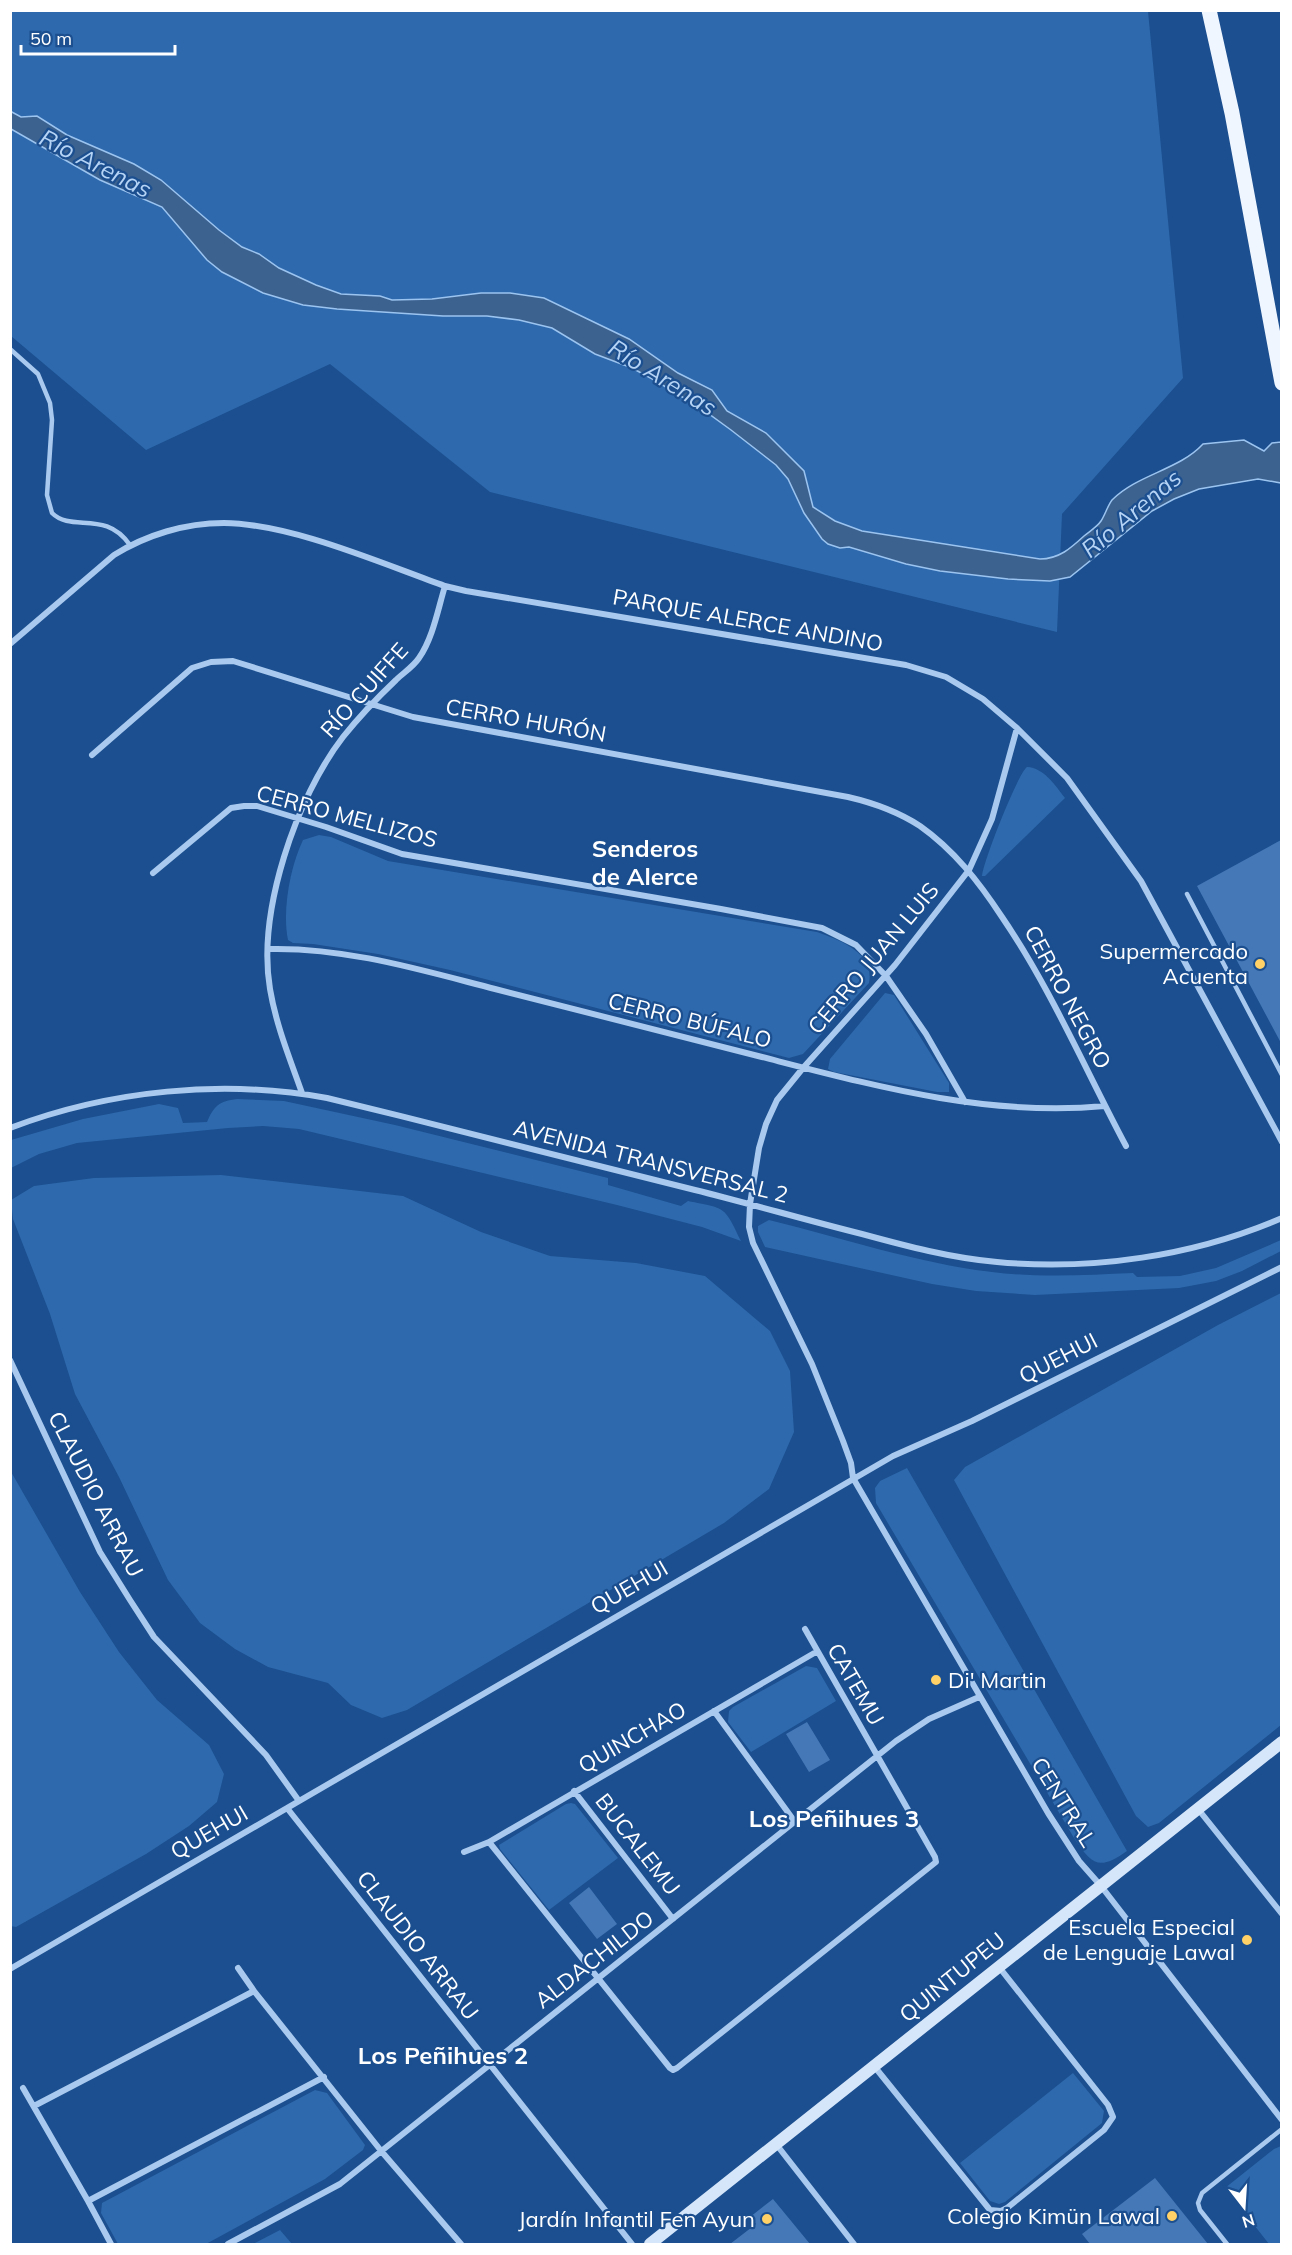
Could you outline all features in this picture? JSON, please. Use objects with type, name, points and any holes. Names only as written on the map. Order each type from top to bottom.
[{"type":"main road","points":[[1209,10],[1232,113],[1281,383]]},
{"type":"street","name":"PARQUE ALERCE ANDINO","points":[[10,644],[114,555],[130,545],[166,532],[200,525],[241,525],[308,539],[445,586],[466,591],[915,667],[946,677],[966,687],[1017,728],[1067,778],[1141,881],[1281,1142]]},
{"type":"street","name":"RÍO CUIFFE","points":[[302,1093],[275,1015],[270,986],[268,949],[277,885],[298,818],[315,779],[328,758],[371,705],[418,660],[430,635],[445,586]]},
{"type":"street","name":"CERRO HURÓN","points":[[92,755],[192,668],[211,662],[233,661],[371,705],[433,722],[869,802],[886,807],[919,826],[969,870]]},
{"type":"street","name":"CERRO JUAN LUIS","points":[[853,1478],[851,1463],[812,1364],[753,1242],[749,1227],[753,1176],[766,1124],[777,1100],[886,976],[969,870],[992,819],[1017,728]]},
{"type":"street","name":"CERRO MELLIZOS","points":[[153,873],[231,808],[257,806],[402,854],[698,904],[822,928],[856,945],[886,976],[926,1034],[965,1102]]},
{"type":"street","name":"CERRO NEGRO","points":[[969,870],[1030,957],[1126,1146]]},
{"type":"street","name":"CERRO BÚFALO","points":[[268,949],[309,949],[390,963],[803,1068],[933,1098],[1032,1110],[1065,1110],[1105,1106]]},
{"type":"street","name":"AVENIDA TRANSVERSAL 2","points":[[10,1128],[96,1104],[180,1091],[240,1089],[302,1093],[542,1150],[938,1252],[994,1262],[1026,1264],[1098,1262],[1157,1255],[1213,1241],[1281,1218]]},
{"type":"street","name":"QUEHUI","points":[[10,1969],[892,1456],[972,1421],[1281,1267]]},
{"type":"street","name":"CLAUDIO ARRAU","points":[[10,1360],[100,1552],[154,1637],[266,1755],[298,1801]]},
{"type":"street","name":"CENTRAL","points":[[853,1478],[1066,1843],[1281,2120]]},
{"type":"street","name":"CATEMU","points":[[597,1979],[673,2070],[936,1862],[805,1629]]},
{"type":"street","name":"QUINCHAO","points":[[464,1852],[489,1842],[816,1652]]},
{"type":"street","name":"ALDACHILDO","points":[[228,2244],[333,2189],[877,1757],[929,1719],[979,1697]]},
{"type":"street","points":[[714,1711],[795,1822]]},
{"type":"street","name":"QUINTUPEU","points":[[650,2244],[1281,1742]]},
{"type":"street","name":"BUCALEMU","points":[[574,1791],[673,1919]]},
{"type":"street","name":"CLAUDIO ARRAU","points":[[287,1808],[632,2244]]},
{"type":"street","points":[[1198,1809],[1281,1914]]},
{"type":"street","points":[[489,1842],[597,1979]]},
{"type":"street","points":[[874,2066],[990,2210],[1001,2211],[1016,2201],[1104,2130],[1113,2117],[1108,2105],[999,1967]]},
{"type":"street","points":[[238,1968],[382,2152],[457,2243]]},
{"type":"street","points":[[34,2106],[254,1991]]},
{"type":"street","points":[[88,2201],[324,2077]]},
{"type":"street","points":[[23,2088],[111,2244]]},
{"type":"street","points":[[776,2144],[854,2244]]},
{"type":"lane","points":[[10,349],[38,374],[50,403],[52,420],[48,495],[52,513],[63,520],[101,524],[114,528],[130,545]]},
{"type":"lane","points":[[1187,894],[1281,1074]]},
{"type":"lane","points":[[1227,2244],[1200,2210],[1198,2203],[1202,2193],[1281,2129]]},
{"type":"shaded area","points":[[11,11],[1148,11],[1183,378],[1062,514],[1057,632],[490,492],[330,364],[146,450],[11,336]]},
{"type":"shaded area","points":[[1027,767],[1044,774],[1065,798],[985,876],[982,876],[1002,818],[1016,785]]},
{"type":"shaded area","points":[[319,835],[331,837],[388,861],[817,932],[854,949],[867,963],[869,983],[803,1054],[789,1058],[450,970],[378,954],[293,943],[288,940],[286,928],[291,876],[303,840]]},
{"type":"shaded area","points":[[885,993],[894,995],[949,1083],[949,1092],[937,1092],[828,1069],[830,1059]]},
{"type":"shaded area","points":[[237,1099],[284,1101],[395,1125],[608,1178],[608,1185],[681,1206],[688,1201],[710,1206],[722,1210],[727,1215],[741,1241],[702,1227],[617,1205],[299,1129],[263,1126],[228,1128],[77,1143],[39,1154],[11,1168],[11,1140],[83,1119],[159,1104],[178,1108],[183,1123],[207,1122],[218,1105]]},
{"type":"shaded area","points":[[221,1175],[403,1196],[481,1232],[550,1256],[636,1263],[705,1276],[770,1331],[790,1371],[794,1432],[769,1489],[724,1523],[407,1710],[382,1718],[351,1705],[328,1683],[268,1667],[235,1649],[200,1623],[168,1580],[119,1477],[75,1394],[50,1314],[13,1219],[11,1200],[34,1186],[94,1178]]},
{"type":"shaded area","points":[[769,1220],[936,1263],[1027,1275],[1133,1273],[1137,1277],[1180,1276],[1216,1268],[1281,1240],[1281,1251],[1242,1271],[1216,1281],[1179,1288],[1035,1295],[976,1291],[932,1284],[765,1247],[758,1232],[758,1226]]},
{"type":"shaded area","points":[[1281,1293],[1281,1725],[1159,1823],[1148,1827],[1136,1816],[954,1480],[965,1467],[1218,1325]]},
{"type":"shaded area","points":[[907,1468],[1127,1851],[1117,1857],[1103,1863],[1097,1862],[1086,1854],[1074,1838],[876,1503],[875,1488],[880,1481]]},
{"type":"shaded area","points":[[10,1470],[80,1592],[119,1652],[157,1700],[209,1745],[224,1774],[217,1802],[189,1826],[146,1854],[16,1927],[10,1926]]},
{"type":"shaded area","points":[[806,1666],[817,1668],[836,1701],[751,1752],[728,1722],[729,1711]]},
{"type":"shaded area","points":[[571,1803],[575,1804],[618,1858],[549,1910],[499,1845]]},
{"type":"shaded area","points":[[1073,2073],[1104,2111],[1102,2123],[1005,2202],[999,2204],[990,2201],[960,2163]]},
{"type":"shaded area","points":[[315,2090],[327,2093],[365,2145],[363,2150],[325,2179],[206,2244],[118,2244],[101,2213],[102,2203]]},
{"type":"shaded area","points":[[1281,2146],[1281,2244],[1269,2244],[1225,2188],[1274,2149]]},
{"type":"shaded area","points":[[280,2230],[292,2244],[253,2244]]},
{"type":"water","name":"Río Arenas","points":[[10,111],[21,117],[37,116],[67,135],[134,164],[161,180],[242,247],[316,285],[341,294],[380,296],[392,300],[432,299],[481,293],[510,293],[544,298],[629,339],[678,373],[712,390],[727,411],[766,433],[804,471],[813,507],[835,521],[862,531],[1047,559],[1064,552],[1095,527],[1101,521],[1112,500],[1122,491],[1182,460],[1203,444],[1244,440],[1264,451],[1272,443],[1281,442],[1281,483],[1258,479],[1199,489],[1174,499],[1152,511],[1070,577],[1050,581],[1008,579],[940,571],[906,564],[849,547],[840,548],[822,539],[804,513],[788,479],[776,465],[702,409],[632,368],[595,354],[552,328],[519,320],[487,316],[443,316],[337,309],[303,305],[263,293],[222,272],[207,260],[162,207],[100,180],[11,129]]},
{"type":"building","name":"Supermercado Acuenta","points":[[1281,840],[1281,1043],[1197,886]]},
{"type":"building","points":[[807,1722],[830,1760],[809,1772],[786,1734]]},
{"type":"building","points":[[589,1887],[617,1924],[597,1939],[569,1903]]},
{"type":"building","points":[[1155,2178],[1208,2244],[1090,2244],[1082,2234]]},
{"type":"building","points":[[773,2199],[810,2244],[730,2244],[756,2224],[750,2217]]},
{"type":"place","name":"Supermercado Acuenta","points":[[1260,964]]},
{"type":"place","name":"Di' Martin","points":[[936,1680]]},
{"type":"place","name":"Escuela Especial de Lenguaje Lawal","points":[[1247,1940]]},
{"type":"place","name":"Colegio Kimün Lawal","points":[[1172,2216]]},
{"type":"place","name":"Jardín Infantil Fen Ayun","points":[[767,2219]]},
{"type":"district","name":"Senderos de Alerce","points":[[645,862]]},
{"type":"district","name":"Los Peñihues 3","points":[[834,1818]]},
{"type":"district","name":"Los Peñihues 2","points":[[443,2055]]}]
